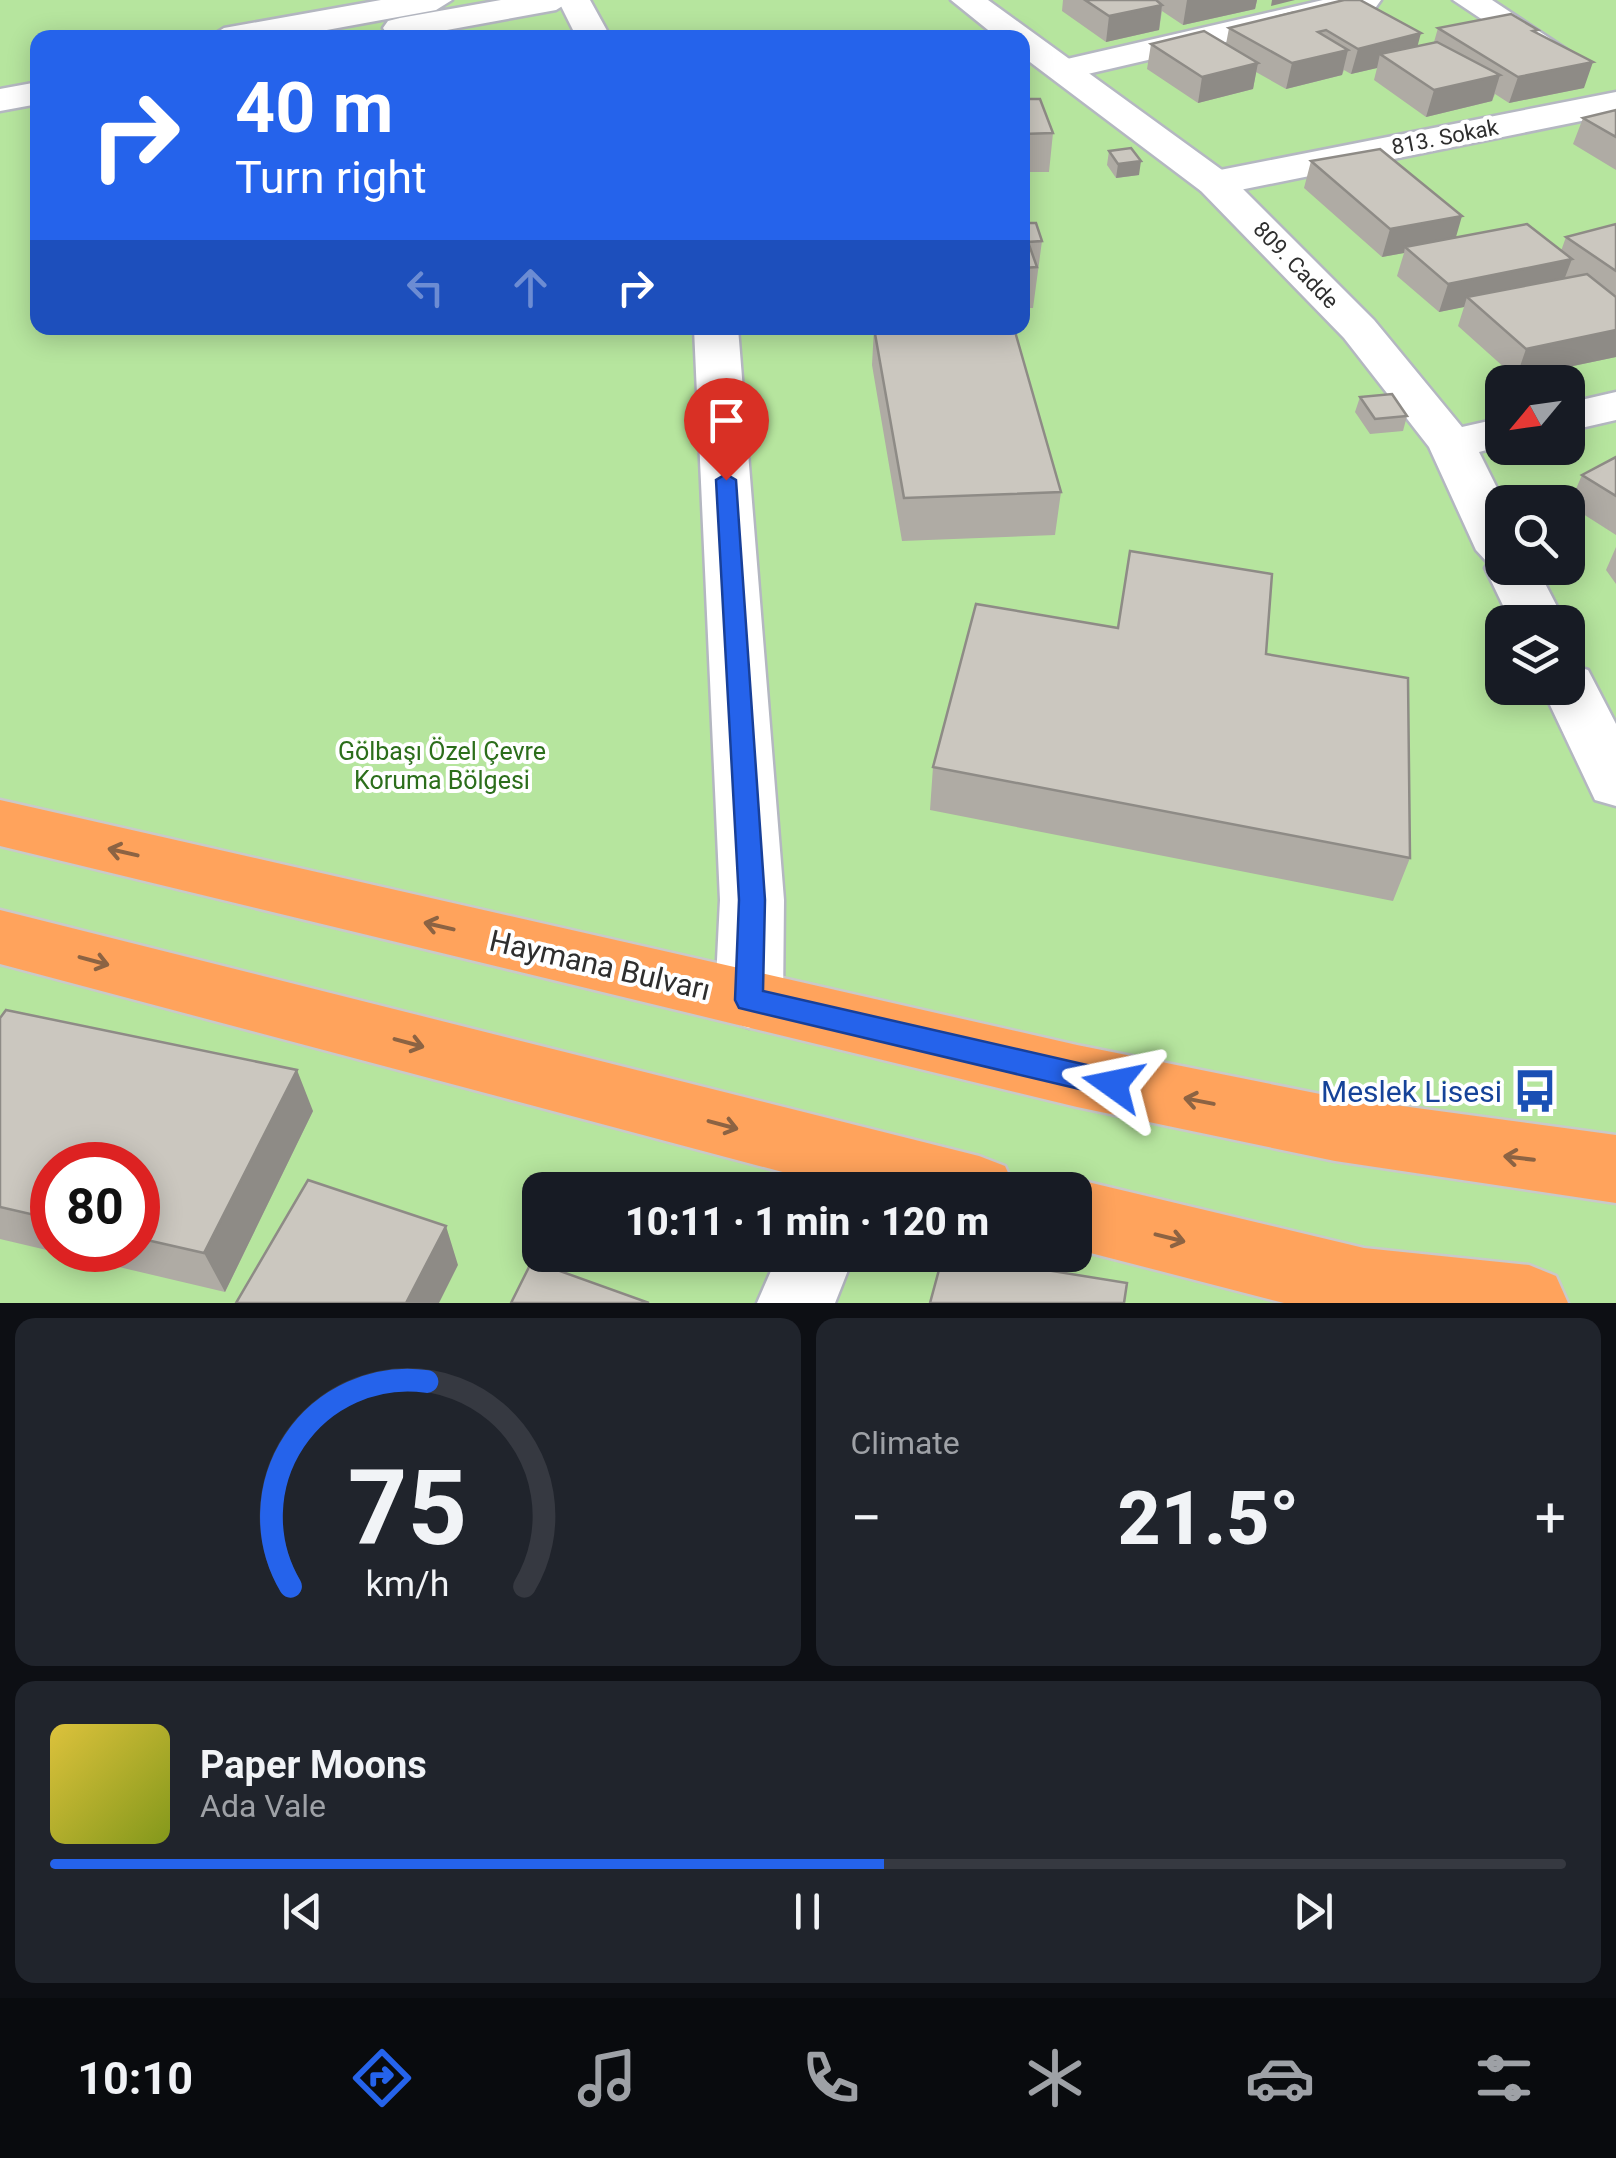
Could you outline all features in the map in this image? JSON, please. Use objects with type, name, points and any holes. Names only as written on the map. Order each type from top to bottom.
[{"type":"highway","name":"Haymana Bulvarı","points":[[0,823],[1076,1076],[1334,1128],[1616,1169]]},
{"type":"highway","points":[[0,936],[838,1172]]},
{"type":"highway","points":[[1092,1218],[1364,1286],[1528,1303]]},
{"type":"street","points":[[269,30],[436,0]]},
{"type":"street","points":[[392,30],[556,0]]},
{"type":"street","points":[[574,0],[590,30]]},
{"type":"street","name":"809. Cadde","points":[[967,0],[1010,30]]},
{"type":"street","points":[[1066,68],[1366,0]]},
{"type":"street","points":[[1469,0],[1616,90]]},
{"type":"street","name":"809. Cadde","points":[[1030,43],[1216,183],[1359,329],[1451,444],[1485,515]]},
{"type":"street","points":[[0,77],[30,71]]},
{"type":"street","points":[[0,100],[30,95]]},
{"type":"street","name":"813. Sokak","points":[[1216,183],[1616,103]]},
{"type":"street","points":[[716,335],[752,900],[749,1000]]},
{"type":"street","points":[[1585,413],[1616,406]]},
{"type":"street","points":[[1451,444],[1485,436]]},
{"type":"street","points":[[1578,705],[1616,784]]},
{"type":"street","points":[[796,1303],[809,1272]]},
{"type":"green space","name":"Gölbaşı Özel Çevre Koruma Bölgesi","points":[[0,0],[1616,0],[1616,1303],[0,1303]]},
{"type":"building","points":[[1085,0],[1156,0],[1162,5],[1109,16]]},
{"type":"building","points":[[1344,0],[1360,0],[1421,33],[1358,49],[1326,30],[1318,32],[1348,50],[1292,63],[1229,28]]},
{"type":"building","points":[[1511,14],[1538,30],[1533,31],[1593,62],[1518,77],[1438,28]]},
{"type":"building","points":[[1204,31],[1258,63],[1202,77],[1151,44]]},
{"type":"building","points":[[1437,42],[1500,75],[1434,90],[1380,54]]},
{"type":"building","points":[[1030,99],[1040,99],[1053,133],[1030,134]]},
{"type":"building","points":[[1616,110],[1616,137],[1583,118]]},
{"type":"building","points":[[1131,148],[1141,161],[1118,164],[1109,151]]},
{"type":"building","points":[[1380,149],[1462,216],[1390,229],[1311,161]]},
{"type":"building","points":[[1030,223],[1036,223],[1042,241],[1030,242]]},
{"type":"building","points":[[1527,224],[1572,259],[1448,284],[1405,247]]},
{"type":"building","points":[[1616,224],[1616,271],[1566,237]]},
{"type":"building","points":[[1030,248],[1037,267],[1030,267]]},
{"type":"building","points":[[1587,274],[1616,297],[1616,330],[1526,349],[1467,297]]},
{"type":"building","points":[[875,335],[1016,335],[1061,492],[904,498]]},
{"type":"building","points":[[1392,394],[1407,416],[1375,419],[1360,397]]},
{"type":"building","points":[[1616,457],[1616,496],[1582,475]]},
{"type":"building","points":[[1130,551],[1272,574],[1266,654],[1408,678],[1410,858],[933,767],[976,604],[1118,628]]},
{"type":"building","points":[[6,1010],[297,1070],[204,1253],[160,1243],[160,1142],[30,1142],[30,1214],[0,1207],[0,1018]]},
{"type":"building","points":[[308,1180],[446,1226],[406,1303],[236,1303]]},
{"type":"building","points":[[526,1272],[563,1272],[649,1303],[511,1303]]},
{"type":"building","points":[[938,1272],[1059,1272],[1127,1283],[1124,1303],[930,1303]]},
{"type":"place","name":"Meslek Lisesi","points":[[1535,1091]]},
{"type":"route","points":[[726,480],[752,900],[749,1000],[1113,1084]]}]
